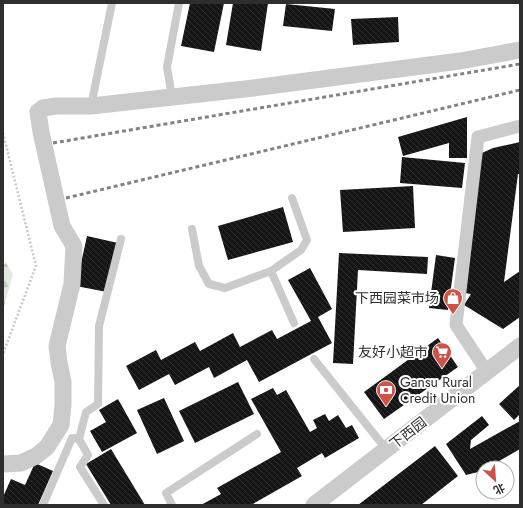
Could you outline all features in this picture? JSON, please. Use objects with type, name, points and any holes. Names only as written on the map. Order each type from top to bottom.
[{"type":"street","points":[[3,464],[20,463],[36,456],[46,447],[61,425],[63,405],[63,382],[57,346],[72,284],[74,246],[62,226],[40,132],[38,112],[43,108],[56,106],[91,106],[245,89],[460,61],[520,50]]},
{"type":"street","points":[[487,372],[456,325],[478,136],[520,126]]},
{"type":"street","name":"下西园","points":[[314,505],[520,346]]},
{"type":"lane","points":[[91,106],[112,3]]},
{"type":"lane","points":[[172,97],[167,67],[179,3]]},
{"type":"lane","points":[[192,229],[199,266],[209,284],[226,288],[271,271],[301,250],[307,240],[292,198]]},
{"type":"lane","points":[[104,505],[80,467],[88,455],[79,438],[86,412],[98,404],[99,326],[122,239]]},
{"type":"lane","points":[[271,271],[294,323]]},
{"type":"lane","points":[[314,359],[386,449]]},
{"type":"lane","points":[[172,505],[166,493],[257,434]]},
{"type":"lane","points":[[43,505],[72,438],[79,438]]},
{"type":"path","points":[[3,132],[36,266],[3,354]]},
{"type":"green space","points":[[6,263],[13,274],[3,310],[3,265]]},
{"type":"building","points":[[190,3],[224,3],[214,52],[181,46]]},
{"type":"building","points":[[233,3],[268,3],[261,51],[226,45]]},
{"type":"building","points":[[286,4],[335,9],[332,31],[283,26]]},
{"type":"building","points":[[398,17],[399,42],[353,45],[351,19]]},
{"type":"building","points":[[467,117],[467,158],[449,158],[449,143],[403,156],[398,137]]},
{"type":"building","points":[[520,142],[520,174],[518,174],[504,282],[520,271],[520,317],[503,329],[464,305],[471,294],[464,293],[482,153],[493,148]]},
{"type":"building","points":[[402,157],[465,163],[462,188],[400,183]]},
{"type":"building","points":[[413,186],[415,228],[343,232],[340,190]]},
{"type":"building","points":[[283,207],[293,242],[228,260],[218,226]]},
{"type":"building","points":[[87,236],[118,243],[107,292],[76,286]]},
{"type":"building","points":[[339,253],[428,257],[427,274],[358,270],[353,364],[333,363]]},
{"type":"building","points":[[436,255],[455,258],[448,310],[429,308]]},
{"type":"building","points":[[310,268],[332,309],[318,317],[332,343],[259,382],[247,360],[214,378],[209,367],[175,385],[169,374],[139,390],[126,366],[156,350],[161,360],[195,342],[200,351],[233,333],[240,347],[272,330],[277,339],[311,321],[288,280]]},
{"type":"building","points":[[438,338],[458,367],[384,419],[364,392]]},
{"type":"building","points":[[238,382],[254,414],[195,443],[179,411]]},
{"type":"building","points":[[520,385],[520,414],[514,420],[499,404]]},
{"type":"building","points":[[273,388],[277,395],[286,390],[310,432],[317,428],[313,420],[325,414],[329,421],[338,415],[346,428],[352,425],[359,438],[325,458],[322,453],[297,468],[302,476],[251,505],[201,505],[221,494],[217,488],[281,452],[251,399]]},
{"type":"building","points":[[164,398],[184,441],[157,454],[137,410]]},
{"type":"building","points":[[118,399],[137,433],[102,452],[90,431],[106,422],[99,410]]},
{"type":"building","points":[[482,416],[489,425],[471,440],[470,449],[520,421],[520,449],[501,460],[475,460],[475,473],[466,475],[446,444]]},
{"type":"building","points":[[435,446],[458,476],[421,505],[358,505]]},
{"type":"building","points":[[111,449],[145,505],[111,505],[86,464]]},
{"type":"building","points":[[35,463],[53,471],[38,505],[3,505],[3,497],[11,479],[25,485]]},
{"type":"railway","points":[[53,143],[520,64]]},
{"type":"railway","points":[[66,198],[520,90]]},
{"type":"place","name":"下西园菜市场","points":[[453,315]]},
{"type":"place","name":"友好小超市","points":[[442,369]]},
{"type":"place","name":"Gansu Rural Credit Union","points":[[386,407]]}]
